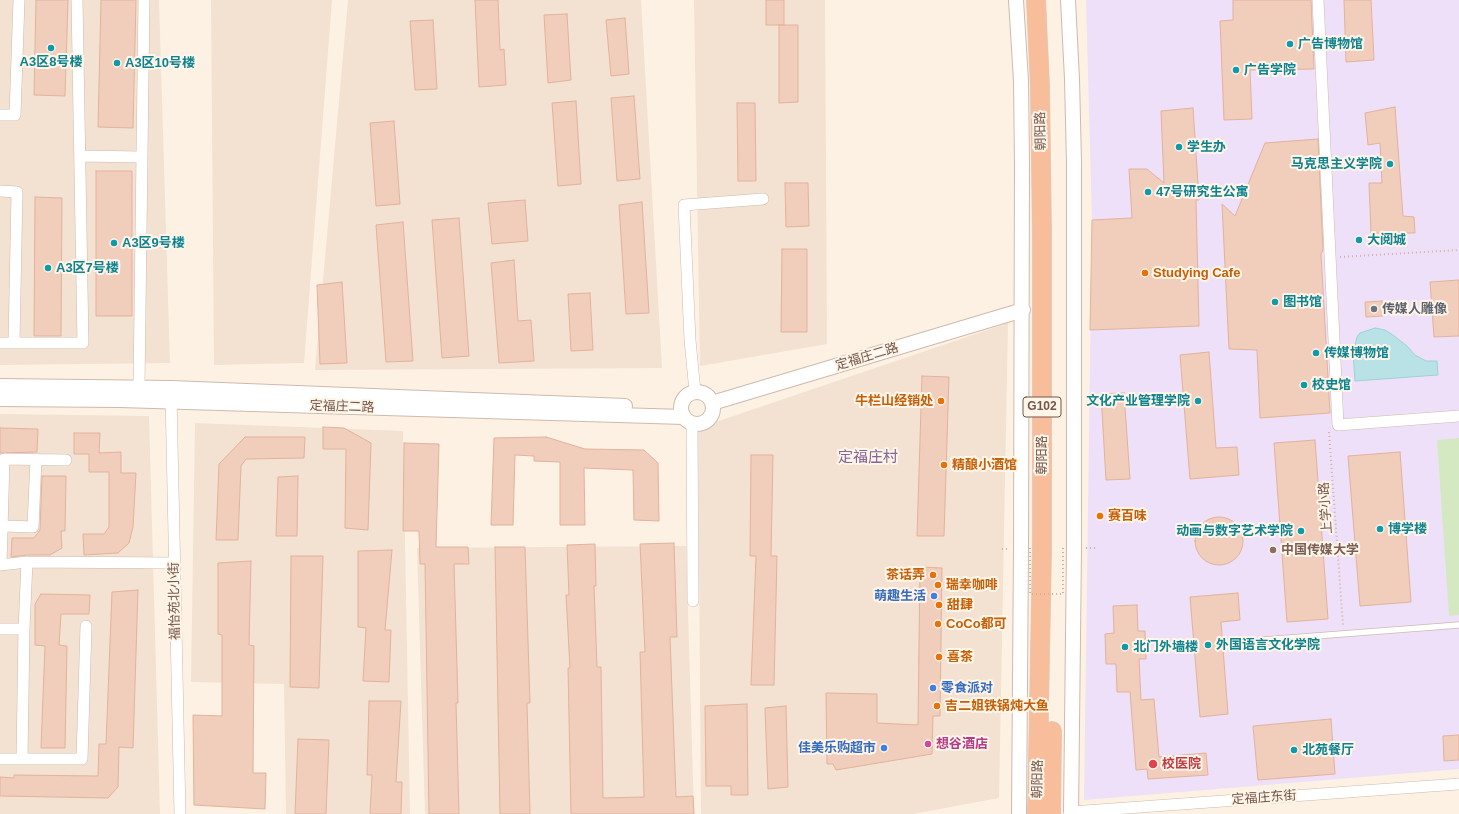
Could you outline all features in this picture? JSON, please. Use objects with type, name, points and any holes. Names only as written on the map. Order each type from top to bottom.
[{"type":"highway","name":"朝阳路","points":[[1036,0],[1040,86],[1042,237],[1042,548],[1037,814]]},
{"type":"highway","name":"朝阳路","points":[[1048,0],[1052,85],[1054,237],[1051,814]]},
{"type":"street","points":[[0,115],[15,115],[19,0]]},
{"type":"street","points":[[0,343],[83,343],[77,0]]},
{"type":"street","points":[[139,387],[144,0]]},
{"type":"street","name":"朝阳路","points":[[1016,0],[1021,80],[1023,310],[1019,814]]},
{"type":"street","points":[[1068,0],[1074,162],[1074,548],[1070,814]]},
{"type":"street","points":[[1318,0],[1338,425],[1459,416]]},
{"type":"street","points":[[80,156],[142,157]]},
{"type":"street","points":[[0,192],[16,192],[14,343]]},
{"type":"street","points":[[695,392],[690,340],[684,205],[763,199]]},
{"type":"street","name":"定福庄二路","points":[[0,386],[171,388],[686,416],[700,423],[708,420],[712,413],[712,403],[1023,310]]},
{"type":"street","name":"福怡苑北小街","points":[[171,388],[180,814]]},
{"type":"street","points":[[693,601],[686,416],[684,399],[688,394],[701,392],[707,395],[712,403]]},
{"type":"street","name":"定福庄二路","points":[[0,399],[171,402],[686,416]]},
{"type":"street","points":[[66,460],[4,459],[1,565],[27,562],[174,563]]},
{"type":"street","points":[[3,526],[33,527],[36,459]]},
{"type":"street","points":[[22,759],[24,629],[27,562]]},
{"type":"street","points":[[0,759],[82,759],[86,626]]},
{"type":"street","points":[[0,629],[24,629]]},
{"type":"street","name":"定福庄东街","points":[[1070,814],[1459,784]]},
{"type":"lane","points":[[1262,640],[1459,625]]},
{"type":"path","points":[[1329,258],[1459,250]]},
{"type":"path","name":"上学小路","points":[[1329,429],[1343,634]]},
{"type":"path","points":[[1030,548],[1030,594],[1063,594],[1063,548]]},
{"type":"shaded area","points":[[0,0],[159,0],[170,363],[0,365]]},
{"type":"shaded area","points":[[211,0],[332,0],[304,363],[214,365]]},
{"type":"shaded area","points":[[348,0],[641,0],[662,368],[315,370]]},
{"type":"shaded area","points":[[694,0],[825,0],[827,344],[700,366]]},
{"type":"shaded area","name":"中国传媒大学","points":[[1086,0],[1459,0],[1459,769],[1084,800],[1092,220]]},
{"type":"shaded area","points":[[1008,323],[999,798],[913,814],[701,814],[698,428]]},
{"type":"shaded area","points":[[0,414],[149,416],[160,814],[0,814]]},
{"type":"shaded area","points":[[195,423],[403,431],[410,814],[286,814],[284,684],[191,682]]},
{"type":"shaded area","points":[[686,546],[694,814],[425,814],[417,548]]},
{"type":"green space","points":[[1459,438],[1459,615],[1449,616],[1437,440]]},
{"type":"water","points":[[1375,328],[1385,330],[1393,335],[1407,346],[1415,355],[1426,361],[1437,361],[1438,375],[1355,381],[1353,353],[1357,337],[1360,333]]},
{"type":"building","name":"A3区8号楼","points":[[36,0],[68,0],[65,96],[34,95]]},
{"type":"building","name":"A3区10号楼","points":[[101,0],[136,0],[133,128],[98,127]]},
{"type":"building","points":[[475,0],[498,0],[500,50],[504,49],[506,85],[479,87]]},
{"type":"building","points":[[766,0],[784,0],[784,25],[766,25]]},
{"type":"building","points":[[1233,0],[1311,0],[1314,69],[1250,70],[1252,119],[1224,120],[1220,21],[1233,20]]},
{"type":"building","points":[[1344,0],[1371,0],[1374,60],[1346,62]]},
{"type":"building","points":[[567,14],[571,80],[548,83],[544,15]]},
{"type":"building","points":[[625,18],[629,74],[611,76],[606,20]]},
{"type":"building","points":[[433,20],[437,89],[415,90],[410,21]]},
{"type":"building","points":[[779,25],[798,25],[798,102],[779,103]]},
{"type":"building","points":[[634,96],[640,179],[617,181],[611,98]]},
{"type":"building","points":[[576,101],[581,184],[558,186],[552,103]]},
{"type":"building","points":[[737,103],[755,103],[756,181],[738,181]]},
{"type":"building","name":"马克思主义学院","points":[[1395,107],[1403,216],[1414,217],[1415,233],[1371,233],[1369,183],[1382,183],[1380,143],[1368,145],[1365,113]]},
{"type":"building","name":"Studying Cafe","points":[[1193,108],[1199,200],[1196,200],[1199,326],[1090,330],[1092,220],[1132,218],[1129,169],[1147,169],[1164,183],[1161,111]]},
{"type":"building","points":[[394,121],[400,204],[376,206],[370,123]]},
{"type":"building","name":"图书馆","points":[[1318,139],[1323,250],[1321,254],[1330,413],[1260,418],[1257,350],[1229,349],[1222,204],[1235,216],[1265,143]]},
{"type":"building","name":"A3区9号楼","points":[[96,171],[132,171],[132,316],[96,316]]},
{"type":"building","points":[[785,183],[808,183],[809,226],[786,227]]},
{"type":"building","name":"A3区7号楼","points":[[35,197],[62,198],[61,336],[34,336]]},
{"type":"building","points":[[525,200],[528,241],[492,244],[488,203]]},
{"type":"building","points":[[642,202],[649,313],[626,314],[619,205]]},
{"type":"building","points":[[459,218],[469,356],[442,358],[432,220]]},
{"type":"building","points":[[403,222],[413,361],[386,362],[376,225]]},
{"type":"building","points":[[782,249],[807,249],[807,332],[781,332]]},
{"type":"building","points":[[514,260],[518,321],[531,320],[534,361],[499,363],[491,263]]},
{"type":"building","points":[[1459,280],[1459,336],[1434,337],[1430,282]]},
{"type":"building","points":[[342,282],[347,363],[320,364],[317,285]]},
{"type":"building","points":[[590,293],[593,350],[571,351],[568,294]]},
{"type":"building","name":"传媒人雕像","points":[[1382,301],[1383,316],[1366,317],[1365,302]]},
{"type":"building","name":"文化产业管理学院","points":[[1209,352],[1216,448],[1237,447],[1239,475],[1190,479],[1180,355]]},
{"type":"building","points":[[922,376],[949,377],[944,536],[917,536]]},
{"type":"building","points":[[1124,393],[1130,479],[1106,480],[1101,394]]},
{"type":"building","points":[[323,427],[344,428],[371,443],[368,530],[345,528],[346,449],[323,449]]},
{"type":"building","points":[[0,428],[38,429],[37,452],[0,453]]},
{"type":"building","points":[[74,433],[100,433],[99,453],[121,452],[121,473],[136,473],[133,527],[129,543],[118,553],[84,555],[83,534],[104,534],[109,527],[109,472],[89,472],[89,454],[74,454]]},
{"type":"building","points":[[245,437],[305,437],[304,458],[246,459],[241,466],[238,540],[216,540],[219,464]]},
{"type":"building","points":[[546,437],[585,449],[644,450],[658,463],[659,521],[634,520],[633,470],[584,468],[585,525],[560,525],[560,462],[534,461],[534,456],[515,455],[513,525],[491,525],[494,438]]},
{"type":"building","name":"动画与数字艺术学院","points":[[1315,440],[1328,619],[1287,622],[1274,443]]},
{"type":"building","points":[[404,443],[439,444],[436,547],[468,547],[469,564],[454,564],[458,703],[456,703],[459,814],[429,814],[425,564],[420,564],[419,531],[403,531]]},
{"type":"building","name":"博学楼","points":[[1400,452],[1411,602],[1360,606],[1348,456]]},
{"type":"building","points":[[751,455],[773,455],[771,556],[777,556],[774,685],[751,685],[756,556],[750,556]]},
{"type":"building","points":[[42,476],[66,476],[65,531],[61,531],[62,548],[50,555],[11,557],[12,538],[34,538],[40,530]]},
{"type":"building","points":[[298,476],[297,536],[276,536],[278,477]]},
{"type":"building","points":[[1214,517],[1224,517],[1236,524],[1243,536],[1243,546],[1236,558],[1224,565],[1214,565],[1206,561],[1199,554],[1195,546],[1195,536],[1199,528],[1206,521]]},
{"type":"building","points":[[674,543],[677,637],[670,637],[676,797],[693,796],[694,814],[571,814],[568,668],[570,668],[566,595],[569,595],[567,545],[595,544],[596,586],[594,586],[597,667],[601,667],[603,798],[644,797],[640,652],[645,652],[640,544]]},
{"type":"building","points":[[495,547],[525,547],[530,703],[527,703],[530,814],[500,814]]},
{"type":"building","points":[[392,550],[385,630],[391,630],[389,682],[363,681],[366,628],[358,627],[358,551]]},
{"type":"building","points":[[291,556],[323,556],[319,688],[290,687]]},
{"type":"building","points":[[251,561],[249,645],[254,646],[253,773],[266,773],[265,809],[194,805],[193,715],[222,716],[222,635],[218,634],[218,563]]},
{"type":"building","points":[[920,567],[942,568],[940,716],[933,716],[932,754],[836,770],[833,764],[827,764],[826,693],[877,694],[877,723],[918,725]]},
{"type":"building","points":[[138,590],[133,748],[119,747],[118,787],[108,798],[0,796],[0,777],[14,778],[14,775],[98,776],[99,744],[106,744],[112,592]]},
{"type":"building","name":"外国语言文化学院","points":[[1238,593],[1240,620],[1221,622],[1228,714],[1200,717],[1190,597]]},
{"type":"building","points":[[41,594],[90,595],[89,614],[61,614],[59,645],[67,646],[65,748],[41,748],[45,646],[35,645],[35,604]]},
{"type":"building","points":[[1137,605],[1138,631],[1145,631],[1146,659],[1139,659],[1141,700],[1154,699],[1159,757],[1206,753],[1208,775],[1148,779],[1147,769],[1136,770],[1130,692],[1117,692],[1116,664],[1106,664],[1105,634],[1114,633],[1113,606]]},
{"type":"building","points":[[369,701],[401,701],[396,782],[402,782],[401,814],[370,814],[372,775],[367,775]]},
{"type":"building","points":[[747,704],[748,795],[731,795],[731,786],[706,786],[705,706]]},
{"type":"building","points":[[786,706],[788,787],[768,789],[765,708]]},
{"type":"building","name":"北苑餐厅","points":[[1331,719],[1335,774],[1258,780],[1253,726]]},
{"type":"building","points":[[1459,735],[1459,760],[1444,761],[1443,736]]},
{"type":"building","points":[[298,739],[329,740],[326,814],[295,814]]},
{"type":"place","name":"广告博物馆","points":[[1290,44]]},
{"type":"place","name":"A3区8号楼","points":[[51,48]]},
{"type":"place","name":"A3区10号楼","points":[[117,63]]},
{"type":"place","name":"广告学院","points":[[1236,70]]},
{"type":"place","name":"学生办","points":[[1179,147]]},
{"type":"place","name":"马克思主义学院","points":[[1390,164]]},
{"type":"place","name":"47号研究生公寓","points":[[1148,192]]},
{"type":"place","name":"大阅城","points":[[1359,240]]},
{"type":"place","name":"A3区9号楼","points":[[114,243]]},
{"type":"place","name":"A3区7号楼","points":[[48,268]]},
{"type":"place","name":"Studying Cafe","points":[[1145,273]]},
{"type":"place","name":"图书馆","points":[[1275,302]]},
{"type":"place","name":"传媒人雕像","points":[[1374,309]]},
{"type":"place","name":"传媒博物馆","points":[[1316,353]]},
{"type":"place","name":"校史馆","points":[[1304,385]]},
{"type":"place","name":"牛栏山经销处","points":[[941,401]]},
{"type":"place","name":"文化产业管理学院","points":[[1198,401]]},
{"type":"place","name":"精酿小酒馆","points":[[944,465]]},
{"type":"place","name":"赛百味","points":[[1100,516]]},
{"type":"place","name":"博学楼","points":[[1380,529]]},
{"type":"place","name":"动画与数字艺术学院","points":[[1301,531]]},
{"type":"place","name":"中国传媒大学","points":[[1273,550]]},
{"type":"place","name":"茶话弄","points":[[933,575]]},
{"type":"place","name":"瑞幸咖啡","points":[[938,585]]},
{"type":"place","name":"萌趣生活","points":[[934,596]]},
{"type":"place","name":"甜肆","points":[[939,605]]},
{"type":"place","name":"CoCo都可","points":[[938,624]]},
{"type":"place","name":"外国语言文化学院","points":[[1208,645]]},
{"type":"place","name":"北门外墙楼","points":[[1125,647]]},
{"type":"place","name":"喜茶","points":[[939,657]]},
{"type":"place","name":"零食派对","points":[[933,688]]},
{"type":"place","name":"吉二姐铁锅炖大鱼","points":[[937,706]]},
{"type":"place","name":"想谷酒店","points":[[928,744]]},
{"type":"place","name":"佳美乐购超市","points":[[884,748]]},
{"type":"place","name":"北苑餐厅","points":[[1294,750]]},
{"type":"place","name":"校医院","points":[[1153,764]]},
{"type":"district","name":"定福庄村","points":[[868,458]]}]
